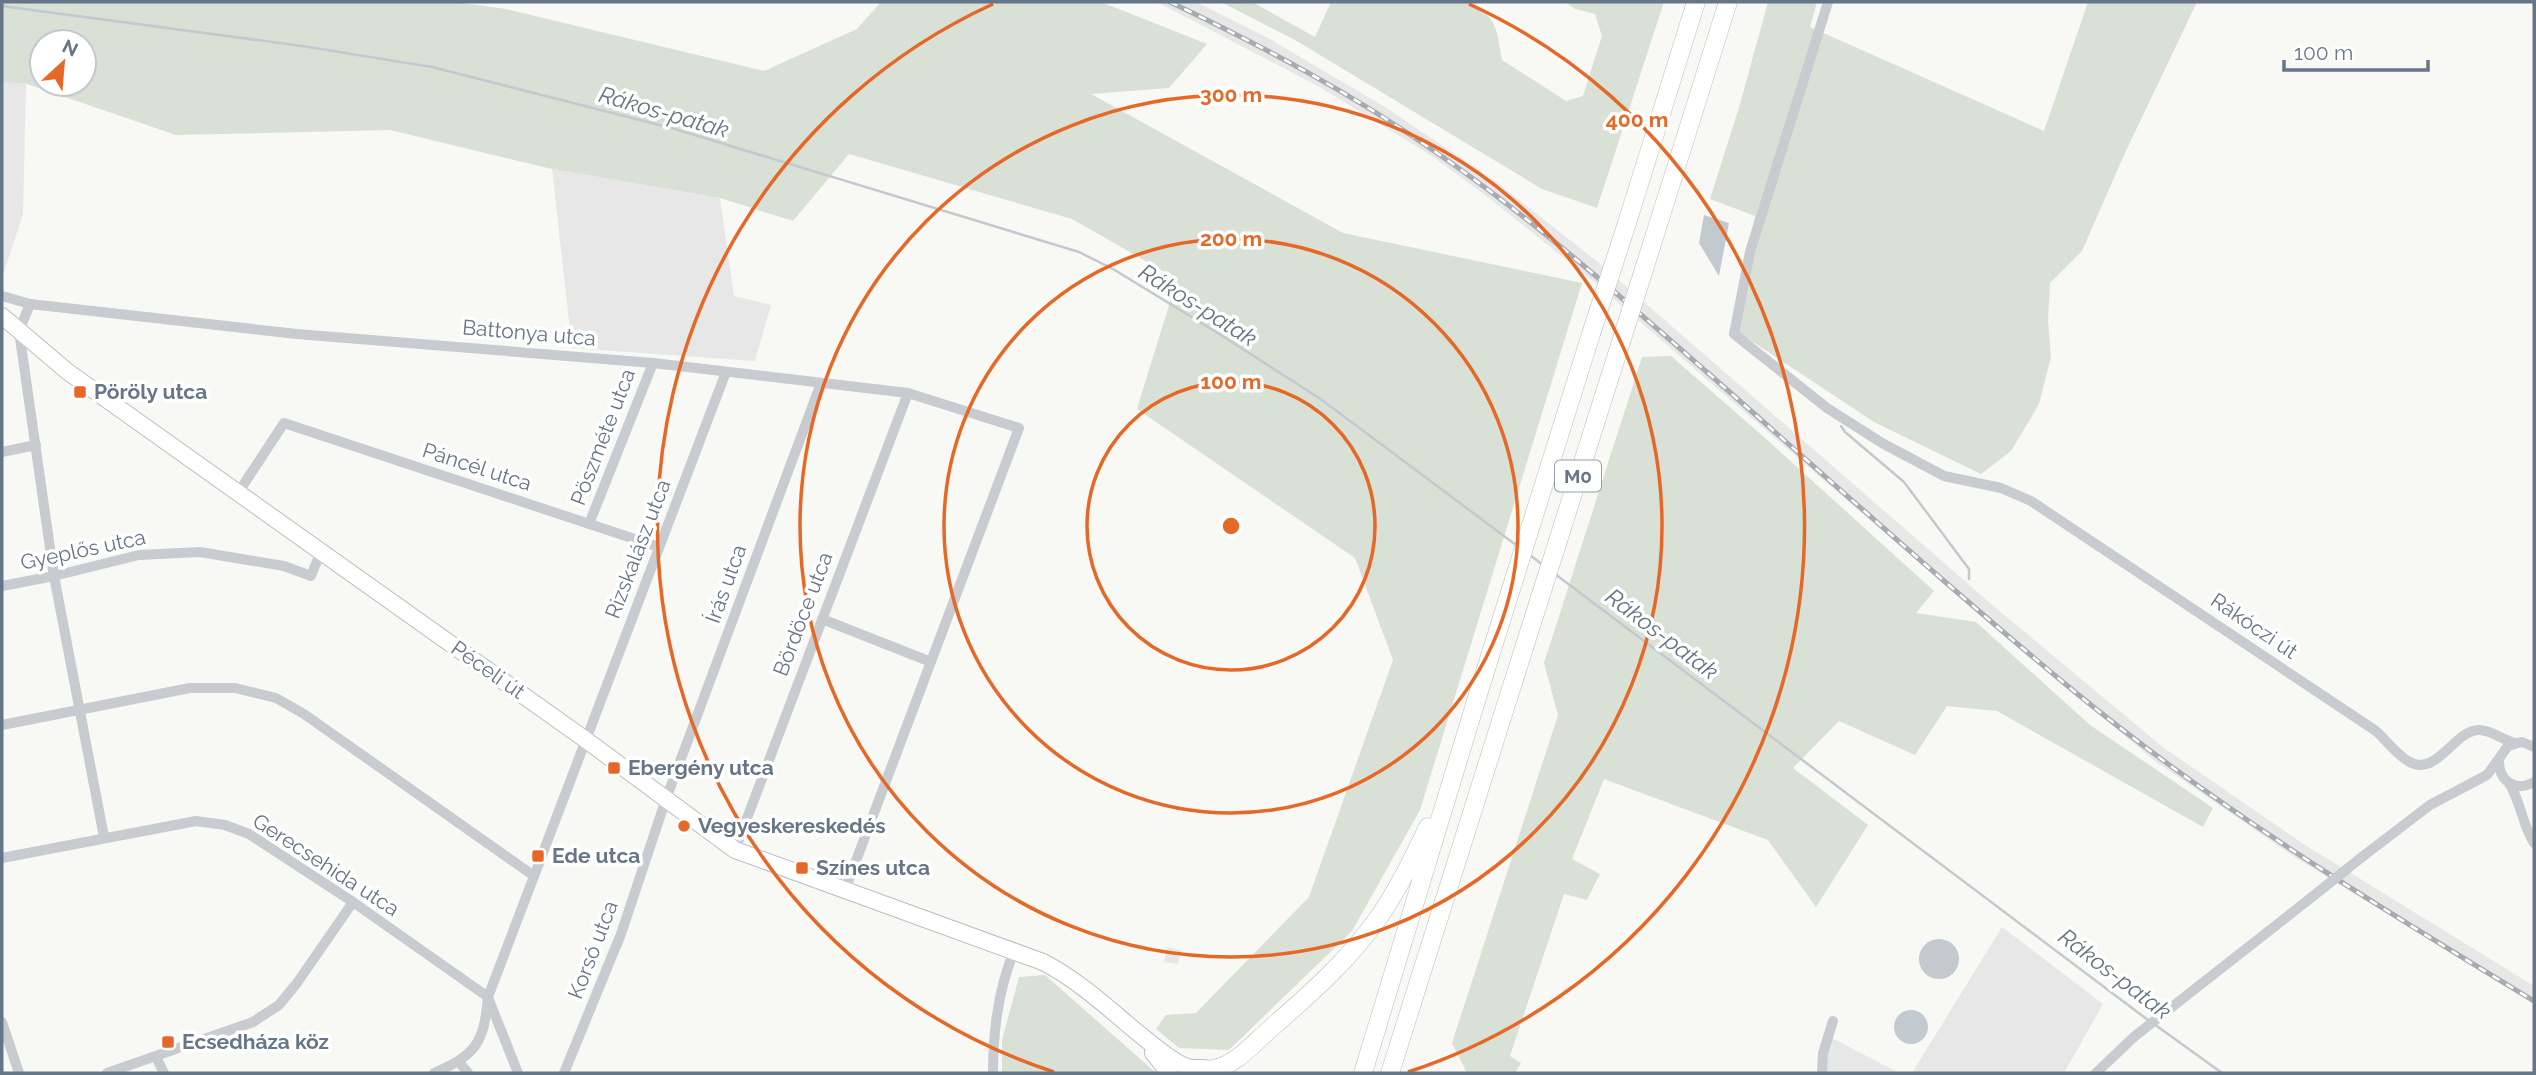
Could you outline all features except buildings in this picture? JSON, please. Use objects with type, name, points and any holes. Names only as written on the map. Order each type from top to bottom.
[{"type":"highway","name":"M0","points":[[1363,1072],[1480,688],[1696,2]]},
{"type":"highway","name":"M0","points":[[1390,1073],[1728,2]]},
{"type":"highway","points":[[1216,1071],[1234,1061],[1283,1018],[1326,978],[1367,932],[1408,870],[1457,763]]},
{"type":"main road","name":"Péceli út","points":[[2,316],[68,372],[586,740],[735,850],[1043,961],[1073,979],[1133,1030]]},
{"type":"main road","points":[[1133,1030],[1190,1071],[1200,1067],[1216,1071]]},
{"type":"main road","points":[[1133,1030],[1170,1073]]},
{"type":"street","name":"Rákóczi út","points":[[1828,2],[1750,252],[1734,334],[1826,408],[1882,443],[1944,476],[2001,488],[2031,501],[2376,730],[2407,761],[2418,765],[2431,761],[2474,730],[2491,733]]},
{"type":"street","name":"Battonya utca","points":[[2,296],[30,304],[297,334],[653,363],[908,393],[1019,428],[931,662]]},
{"type":"street","points":[[30,304],[19,331],[54,576],[104,837]]},
{"type":"street","name":"Pöszméte utca","points":[[589,524],[653,363]]},
{"type":"street","name":"Rizskalász utca","points":[[586,740],[726,372]]},
{"type":"street","name":"Írás utca","points":[[666,799],[821,383]]},
{"type":"street","name":"Bördöce utca","points":[[735,850],[908,393]]},
{"type":"street","name":"Páncél utca","points":[[238,493],[284,423],[659,547]]},
{"type":"street","points":[[2,452],[36,445]]},
{"type":"street","name":"Gyeplős utca","points":[[2,586],[139,555],[200,552],[284,566],[311,576],[321,551]]},
{"type":"street","points":[[822,619],[931,662],[845,890]]},
{"type":"street","points":[[2,725],[190,688],[234,688],[276,698],[304,714],[534,876]]},
{"type":"street","points":[[2491,733],[2534,747]]},
{"type":"street","points":[[2491,733],[2501,756],[2500,772],[2517,797],[2522,819],[2534,843]]},
{"type":"street","points":[[434,1073],[459,1062],[477,1046],[486,1020],[488,998],[586,740]]},
{"type":"street","points":[[2096,1073],[2174,1004],[2430,805],[2487,775],[2515,743]]},
{"type":"street","points":[[2471,784],[2508,782],[2520,787],[2532,783]]},
{"type":"street","points":[[2522,819],[2525,798],[2532,783]]},
{"type":"street","name":"Korsó utca","points":[[564,1073],[621,934],[666,799]]},
{"type":"street","name":"Gerecsehida utca","points":[[2,858],[196,821],[225,825],[249,834],[353,902],[488,998]]},
{"type":"street","points":[[107,1073],[253,1022],[279,1005],[298,983],[353,902]]},
{"type":"street","points":[[993,1073],[993,1030],[1006,970],[1014,951]]},
{"type":"street","points":[[488,998],[518,1073]]},
{"type":"street","points":[[2,1021],[19,1073]]},
{"type":"street","points":[[1822,1073],[1823,1053],[1833,1021]]},
{"type":"street","points":[[156,1057],[164,1073]]},
{"type":"street","points":[[459,1062],[468,1073]]},
{"type":"shaded area","points":[[2,2],[455,2],[506,9],[764,71],[857,29],[881,2],[1101,2],[1207,44],[1169,88],[1091,94],[1343,233],[1582,283],[1420,810],[1352,931],[1229,1050],[1179,1048],[1156,1029],[1166,1015],[1196,1013],[1309,897],[1393,660],[1355,558],[1137,409],[1177,279],[1072,219],[849,154],[793,221],[720,198],[552,169],[390,130],[176,135],[68,98],[98,98],[98,28],[28,28],[27,84],[2,82]]},
{"type":"shaded area","points":[[1157,2],[1196,2],[1268,38],[1385,107],[1495,181],[1599,263],[1997,609],[2164,748],[2302,843],[2534,986],[2534,1004],[2293,856],[2155,761],[1987,621],[1587,276],[1432,156],[1318,86]]},
{"type":"shaded area","points":[[1221,2],[1252,2],[1315,37],[1331,2],[1468,2],[1491,19],[1497,32],[1502,60],[1566,101],[1583,96],[1602,36],[1595,14],[1575,9],[1565,2],[1664,2],[1597,208],[1542,189],[1295,40]]},
{"type":"shaded area","points":[[1768,2],[1817,2],[1810,27],[2044,131],[2088,2],[2197,2],[2124,155],[2082,251],[2050,283],[2048,320],[2051,357],[2039,404],[2011,451],[1981,474],[1874,422],[1732,328],[1755,216],[1710,199]]},
{"type":"shaded area","points":[[2,82],[26,84],[23,214],[2,278]]},
{"type":"shaded area","points":[[552,169],[720,198],[734,296],[771,305],[755,361],[572,348]]},
{"type":"shaded area","points":[[1704,215],[1729,223],[1719,276],[1699,243]]},
{"type":"shaded area","points":[[1671,356],[1934,591],[1916,613],[1976,622],[2090,725],[2213,808],[2203,827],[1997,711],[1947,706],[1915,755],[1839,721],[1793,768],[1868,825],[1816,907],[1768,840],[1604,779],[1572,859],[1600,874],[1587,900],[1564,894],[1510,1056],[1521,1063],[1515,1073],[1467,1073],[1452,1043],[1558,715],[1544,663],[1642,357]]},
{"type":"shaded area","points":[[2002,927],[2103,1004],[2064,1073],[1912,1073]]},
{"type":"shaded area","points":[[1939,939],[1947,940],[1953,945],[1958,951],[1958,967],[1953,973],[1947,978],[1939,979],[1931,978],[1925,973],[1920,967],[1919,959],[1920,951],[1925,945],[1931,940]]},
{"type":"shaded area","points":[[1167,947],[1181,950],[1178,964],[1164,962]]},
{"type":"shaded area","points":[[1045,975],[1156,1073],[1002,1073],[1002,1040],[1019,977]]},
{"type":"shaded area","points":[[1911,1010],[1923,1015],[1928,1027],[1923,1039],[1911,1044],[1899,1039],[1894,1027],[1899,1015]]},
{"type":"shaded area","points":[[1830,1037],[1899,1073],[1825,1073]]},
{"type":"waterway","name":"Rákos-patak","points":[[2,6],[302,46],[432,67],[675,129],[1079,252],[1113,269],[1322,400],[1516,545]]},
{"type":"waterway","points":[[1841,426],[1904,482],[1969,569],[1969,579]]},
{"type":"waterway","name":"Rákos-patak","points":[[1530,555],[1544,566]]},
{"type":"waterway","name":"Rákos-patak","points":[[1555,574],[2148,1020]]},
{"type":"waterway","name":"Rákos-patak","points":[[2154,1024],[2222,1073]]},
{"type":"railway","points":[[1170,2],[1340,91],[1405,131],[1473,178],[1609,287],[1982,614],[2130,735],[2185,777],[2299,855],[2534,1001]]},
{"type":"place","name":"Pöröly utca","points":[[80,392]]},
{"type":"place","name":"Ebergény utca","points":[[614,768]]},
{"type":"place","name":"Vegyeskereskedés","points":[[684,826]]},
{"type":"place","name":"Ede utca","points":[[538,856]]},
{"type":"place","name":"Színes utca","points":[[802,868]]},
{"type":"place","name":"Ecsedháza köz","points":[[168,1042]]}]
